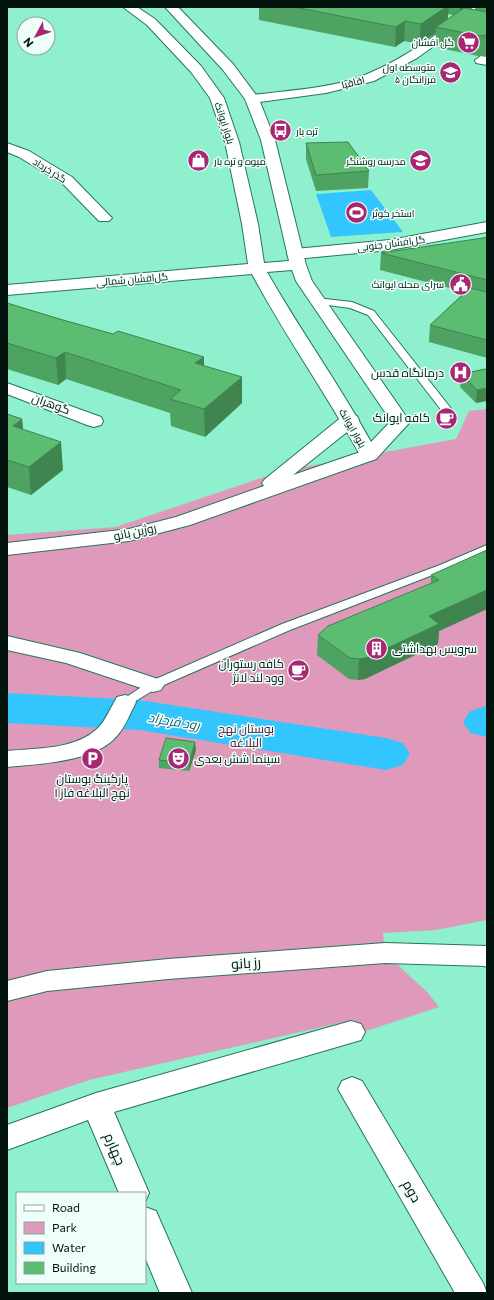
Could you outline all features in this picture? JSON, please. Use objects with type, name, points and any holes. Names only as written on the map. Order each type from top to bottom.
[{"type":"main road","name":"بلوار ایوانک","points":[[132,8],[151,22],[196,69],[217,98],[232,142],[250,224],[256,263],[282,314],[350,420],[369,455],[401,422],[304,282],[296,259],[268,140],[252,98],[228,67],[171,7]]},
{"type":"main road","name":"اقاقیا","points":[[252,98],[316,91],[369,78],[405,60],[482,7]]},
{"type":"main road","points":[[446,19],[481,25]]},
{"type":"main road","name":"گذر خرداد","points":[[7,147],[24,154],[67,180],[104,218]]},
{"type":"main road","name":"گل‌افشان جنوبی","points":[[296,259],[390,245],[487,227]]},
{"type":"main road","name":"گل‌افشان جنوبی","points":[[296,259],[396,255],[487,237]]},
{"type":"main road","points":[[256,263],[296,259]]},
{"type":"main road","name":"گل‌افشان شمالی","points":[[7,280],[256,263]]},
{"type":"main road","name":"گل‌افشان شمالی","points":[[7,290],[256,263]]},
{"type":"main road","name":"گوهران","points":[[7,388],[94,421]]},
{"type":"main road","points":[[259,494],[350,420]]},
{"type":"main road","name":"روژین بانو","points":[[7,550],[129,535],[183,521],[369,455]]},
{"type":"main road","points":[[7,643],[72,658],[153,685]]},
{"type":"main road","points":[[7,758],[67,752],[88,744],[107,732],[124,702]]},
{"type":"main road","name":"رز بانو","points":[[7,991],[47,981],[168,969],[385,953],[487,956]]},
{"type":"main road","points":[[7,1138],[96,1106],[351,1032]]},
{"type":"main road","name":"دوم","points":[[352,1089],[472,1293]]},
{"type":"main road","name":"چهارم","points":[[96,1106],[134,1192]]},
{"type":"main road","points":[[146,1222],[176,1293]]},
{"type":"lane","points":[[316,301],[352,305],[371,313],[449,413]]},
{"type":"lane","points":[[124,702],[153,685],[286,627],[444,567],[487,548]]},
{"type":"green space","name":"بوستان نهج البلاغه","points":[[487,409],[487,920],[436,930],[383,933],[385,953],[428,993],[439,1007],[366,1031],[353,1020],[89,1080],[7,1108],[7,535],[116,527],[282,471],[456,439],[469,411]]},
{"type":"water","name":"استخر کوثر","points":[[371,190],[403,232],[331,237],[316,194]]},
{"type":"building","points":[[294,7],[446,7],[421,24],[405,21],[396,27]]},
{"type":"building","points":[[464,8],[487,12],[487,35],[480,36],[436,27]]},
{"type":"building","points":[[348,142],[369,171],[316,175],[306,143]]},
{"type":"building","points":[[487,237],[487,280],[381,253],[483,238]]},
{"type":"building","points":[[470,288],[487,292],[487,340],[430,325]]},
{"type":"building","points":[[7,303],[113,334],[118,331],[204,357],[195,363],[242,377],[204,409],[170,399],[181,390],[65,352],[56,358],[7,343]]},
{"type":"building","points":[[485,369],[487,371],[487,388],[477,390],[462,374]]},
{"type":"building","points":[[7,414],[22,419],[13,426],[61,442],[29,467],[7,460]]},
{"type":"building","points":[[487,550],[487,590],[429,616],[439,624],[366,658],[359,659],[350,658],[318,635],[328,626],[439,580],[431,575]]},
{"type":"building","points":[[166,738],[195,742],[189,763],[159,760]]},
{"type":"waterway","name":"رود فرحزاد","points":[[7,708],[139,715],[386,754]]},
{"type":"place","name":"گل افشان","points":[[469,42]]},
{"type":"place","name":"متوسطه اول فرزانگان ۵","points":[[451,73]]},
{"type":"place","name":"تره بار","points":[[281,131]]},
{"type":"place","name":"میوه و تره بار","points":[[199,161]]},
{"type":"place","name":"مدرسه روشنگر","points":[[421,161]]},
{"type":"place","name":"استخر کوثر","points":[[356,213]]},
{"type":"place","name":"سرای محله ایوانک","points":[[460,284]]},
{"type":"place","name":"درمانگاه قدس","points":[[460,373]]},
{"type":"place","name":"کافه ایوانک","points":[[446,418]]},
{"type":"place","name":"سرویس بهداشتی","points":[[376,649]]},
{"type":"place","name":"کافه رستوران وود لند لانژ","points":[[299,671]]},
{"type":"place","name":"پارکینگ بوستان نهج البلاغه فاز ۱","points":[[92,758]]},
{"type":"place","name":"سینما شش بعدی","points":[[178,759]]}]
